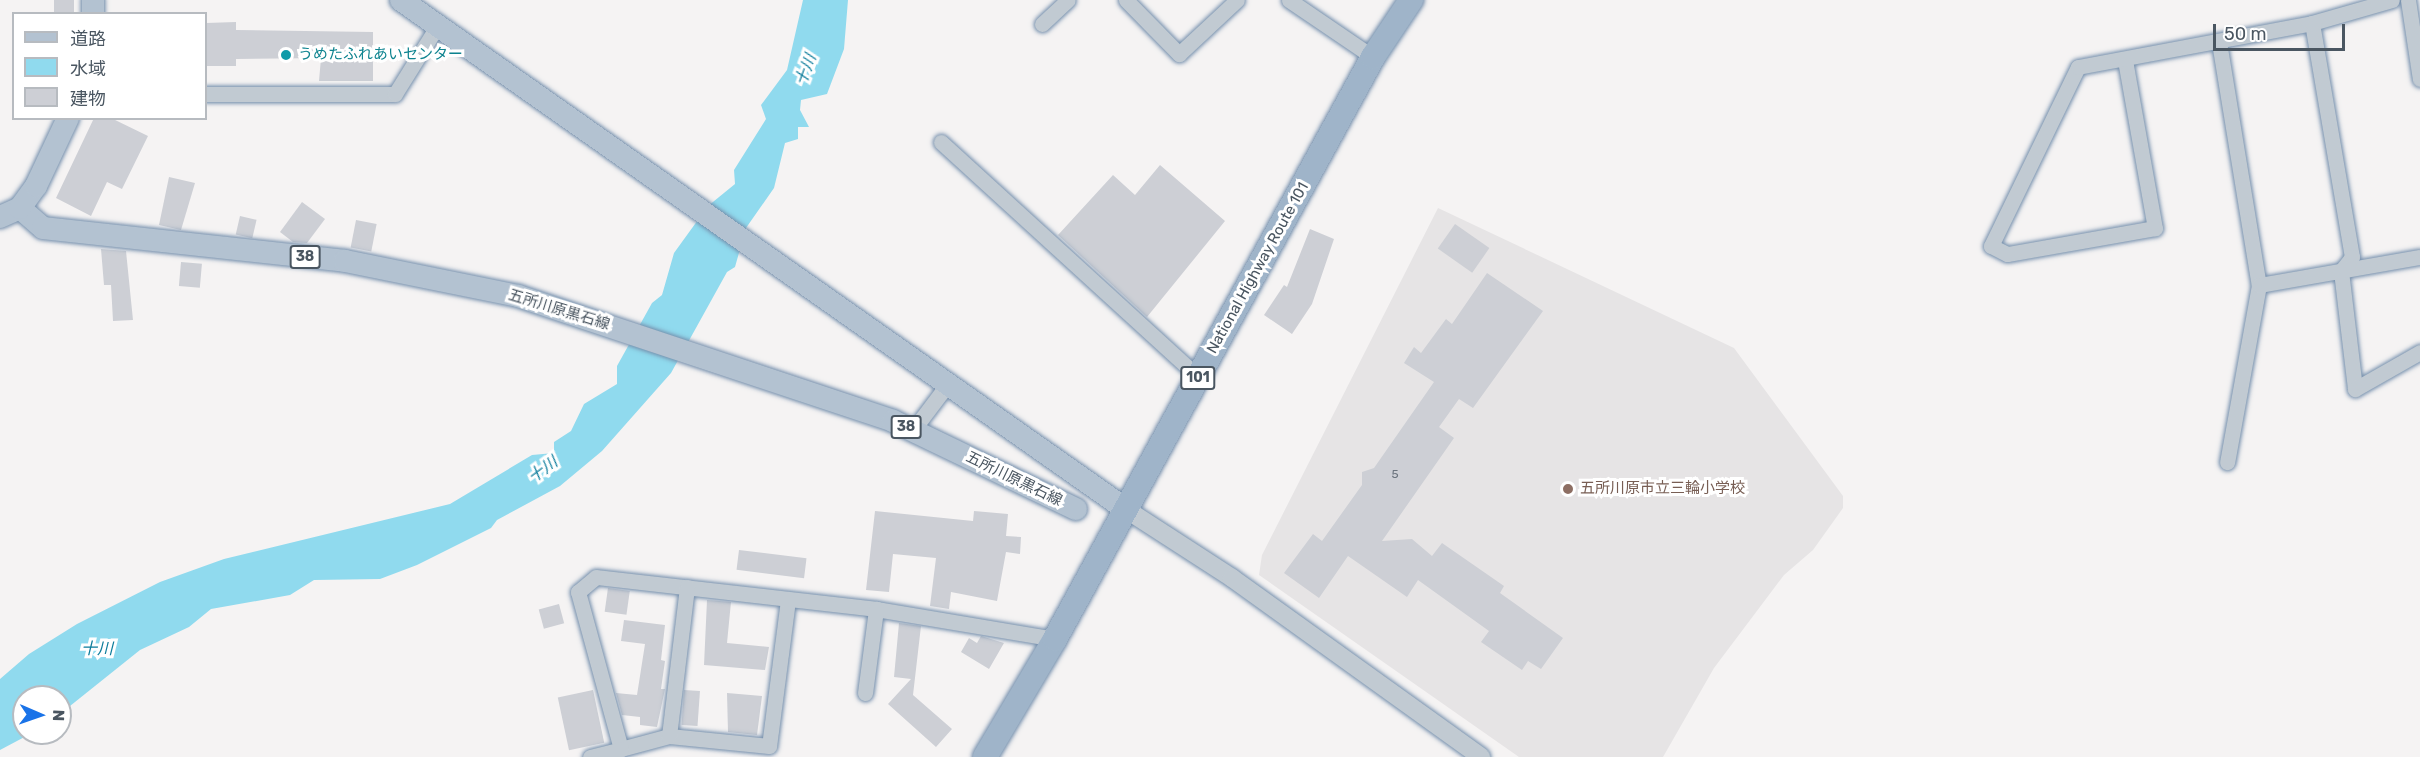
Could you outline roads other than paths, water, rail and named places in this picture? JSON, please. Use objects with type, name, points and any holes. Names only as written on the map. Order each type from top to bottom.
[{"type":"highway","name":"National Highway Route 101","points":[[985,757],[1055,639],[1124,508],[1373,57],[1411,0]]},
{"type":"main road","name":"五所川原黒石線","points":[[401,0],[575,126],[1124,508]]},
{"type":"main road","name":"五所川原黒石線","points":[[67,120],[36,186],[10,212],[43,228],[345,261],[508,294],[729,364],[913,430],[1076,509]]},
{"type":"street","points":[[1042,24],[1068,0]]},
{"type":"street","points":[[1126,0],[1179,54],[1237,0]]},
{"type":"street","points":[[1288,0],[1373,57]]},
{"type":"street","points":[[2125,60],[2155,228],[2007,254],[1991,246],[2078,67],[2125,60],[2312,23],[2392,0]]},
{"type":"street","points":[[2408,0],[2420,79]]},
{"type":"street","points":[[2312,23],[2352,257],[2341,271],[2355,389],[2420,352]]},
{"type":"street","points":[[207,94],[395,94],[438,25]]},
{"type":"street","points":[[2219,42],[2259,285],[2227,462]]},
{"type":"street","points":[[941,142],[1198,377]]},
{"type":"street","points":[[2259,285],[2420,257]]},
{"type":"street","points":[[913,430],[947,384]]},
{"type":"street","points":[[1124,508],[1232,578],[1481,757]]},
{"type":"street","points":[[621,749],[578,592],[596,577],[876,609],[1055,639]]},
{"type":"street","points":[[669,736],[687,587]]},
{"type":"street","points":[[590,757],[669,736],[769,746],[788,600]]},
{"type":"street","points":[[865,693],[876,609]]},
{"type":"water","name":"十川","points":[[803,0],[848,0],[844,49],[827,94],[801,100],[800,110],[809,127],[798,127],[798,139],[785,143],[774,188],[746,228],[735,267],[727,272],[671,373],[602,451],[560,486],[497,520],[491,528],[417,565],[380,579],[314,580],[290,595],[211,609],[189,627],[140,650],[72,704],[72,685],[12,685],[12,744],[0,750],[0,679],[29,654],[77,624],[160,582],[224,559],[450,504],[532,455],[554,453],[554,442],[571,431],[584,404],[617,384],[617,366],[652,303],[662,295],[674,253],[708,206],[735,184],[734,170],[766,119],[761,105],[787,70]]},
{"type":"place","name":"うめたふれあいセンター","points":[[286,55]]},
{"type":"place","name":"五所川原市立三輪小学校","points":[[1568,489]]}]
